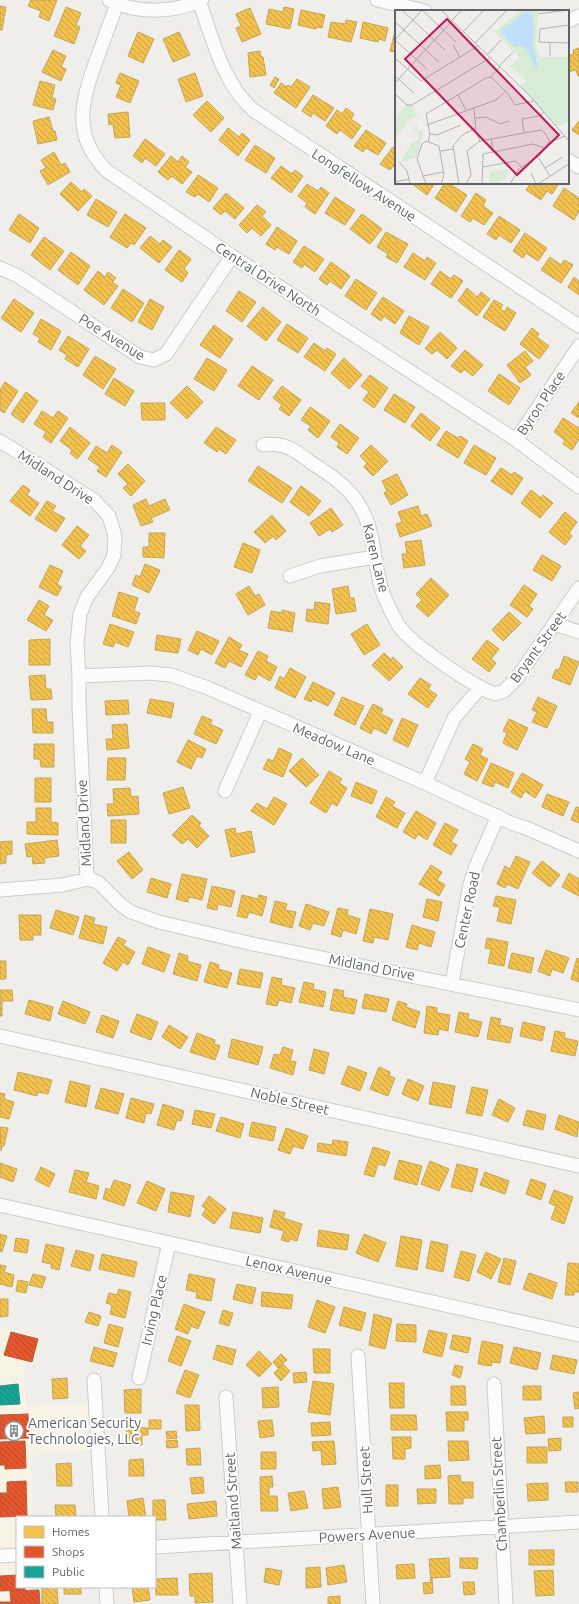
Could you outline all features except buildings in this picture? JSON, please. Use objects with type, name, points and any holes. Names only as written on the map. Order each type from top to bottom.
[{"type":"street","points":[[377,0],[421,10]]},
{"type":"street","points":[[113,2],[154,10],[179,7],[200,1]]},
{"type":"street","name":"Longfellow Avenue","points":[[200,1],[229,81],[243,101],[253,110],[579,326]]},
{"type":"street","name":"Central Drive North","points":[[113,2],[82,104],[82,123],[87,145],[96,160],[107,171],[232,256],[516,440],[579,487]]},
{"type":"street","points":[[569,21],[579,16]]},
{"type":"street","points":[[569,161],[579,167]]},
{"type":"street","name":"Poe Avenue","points":[[0,268],[18,276],[140,357],[154,360],[166,354],[232,256]]},
{"type":"street","name":"Byron Place","points":[[516,440],[579,346]]},
{"type":"street","name":"Midland Drive","points":[[0,440],[94,500],[109,516],[115,536],[114,555],[108,568],[87,597],[80,614],[77,643],[80,676],[79,706],[87,879],[98,882],[120,904],[131,912],[159,922],[253,944],[452,983],[579,1010]]},
{"type":"street","name":"Karen Lane","points":[[263,445],[279,443],[294,449],[346,488],[364,512],[369,524],[381,586],[387,604],[400,627],[419,645],[480,688]]},
{"type":"street","points":[[290,576],[320,566],[375,557]]},
{"type":"street","name":"Bryant Street","points":[[480,688],[495,694],[504,691],[517,678],[579,588]]},
{"type":"street","points":[[554,624],[579,632]]},
{"type":"street","name":"Meadow Lane","points":[[80,676],[148,673],[171,675],[208,688],[579,851]]},
{"type":"street","points":[[425,783],[454,718],[480,688]]},
{"type":"street","points":[[225,792],[260,712]]},
{"type":"street","name":"Center Road","points":[[452,983],[470,884],[476,866],[498,816]]},
{"type":"street","points":[[0,890],[63,885],[87,879]]},
{"type":"street","name":"Noble Street","points":[[0,1036],[579,1166]]},
{"type":"street","name":"Lenox Avenue","points":[[0,1205],[579,1335]]},
{"type":"street","name":"Irving Place","points":[[139,1378],[169,1243]]},
{"type":"street","name":"Hull Street","points":[[358,1356],[373,1604]]},
{"type":"street","points":[[94,1380],[102,1516]]},
{"type":"street","name":"Chamberlin Street","points":[[494,1384],[506,1604]]},
{"type":"street","name":"Maitland Street","points":[[226,1397],[240,1604]]},
{"type":"street","name":"Powers Avenue","points":[[156,1547],[579,1522]]},
{"type":"street","points":[[0,1556],[16,1555]]},
{"type":"street","points":[[106,1588],[107,1604]]},
{"type":"shaded area","points":[[0,1327],[40,1336],[33,1366],[24,1364],[26,1406],[88,1404],[89,1451],[31,1455],[32,1516],[16,1516],[16,1588],[37,1588],[38,1604],[0,1604]]},
{"type":"place","name":"American Security Technologies, LLC","points":[[14,1431]]}]
